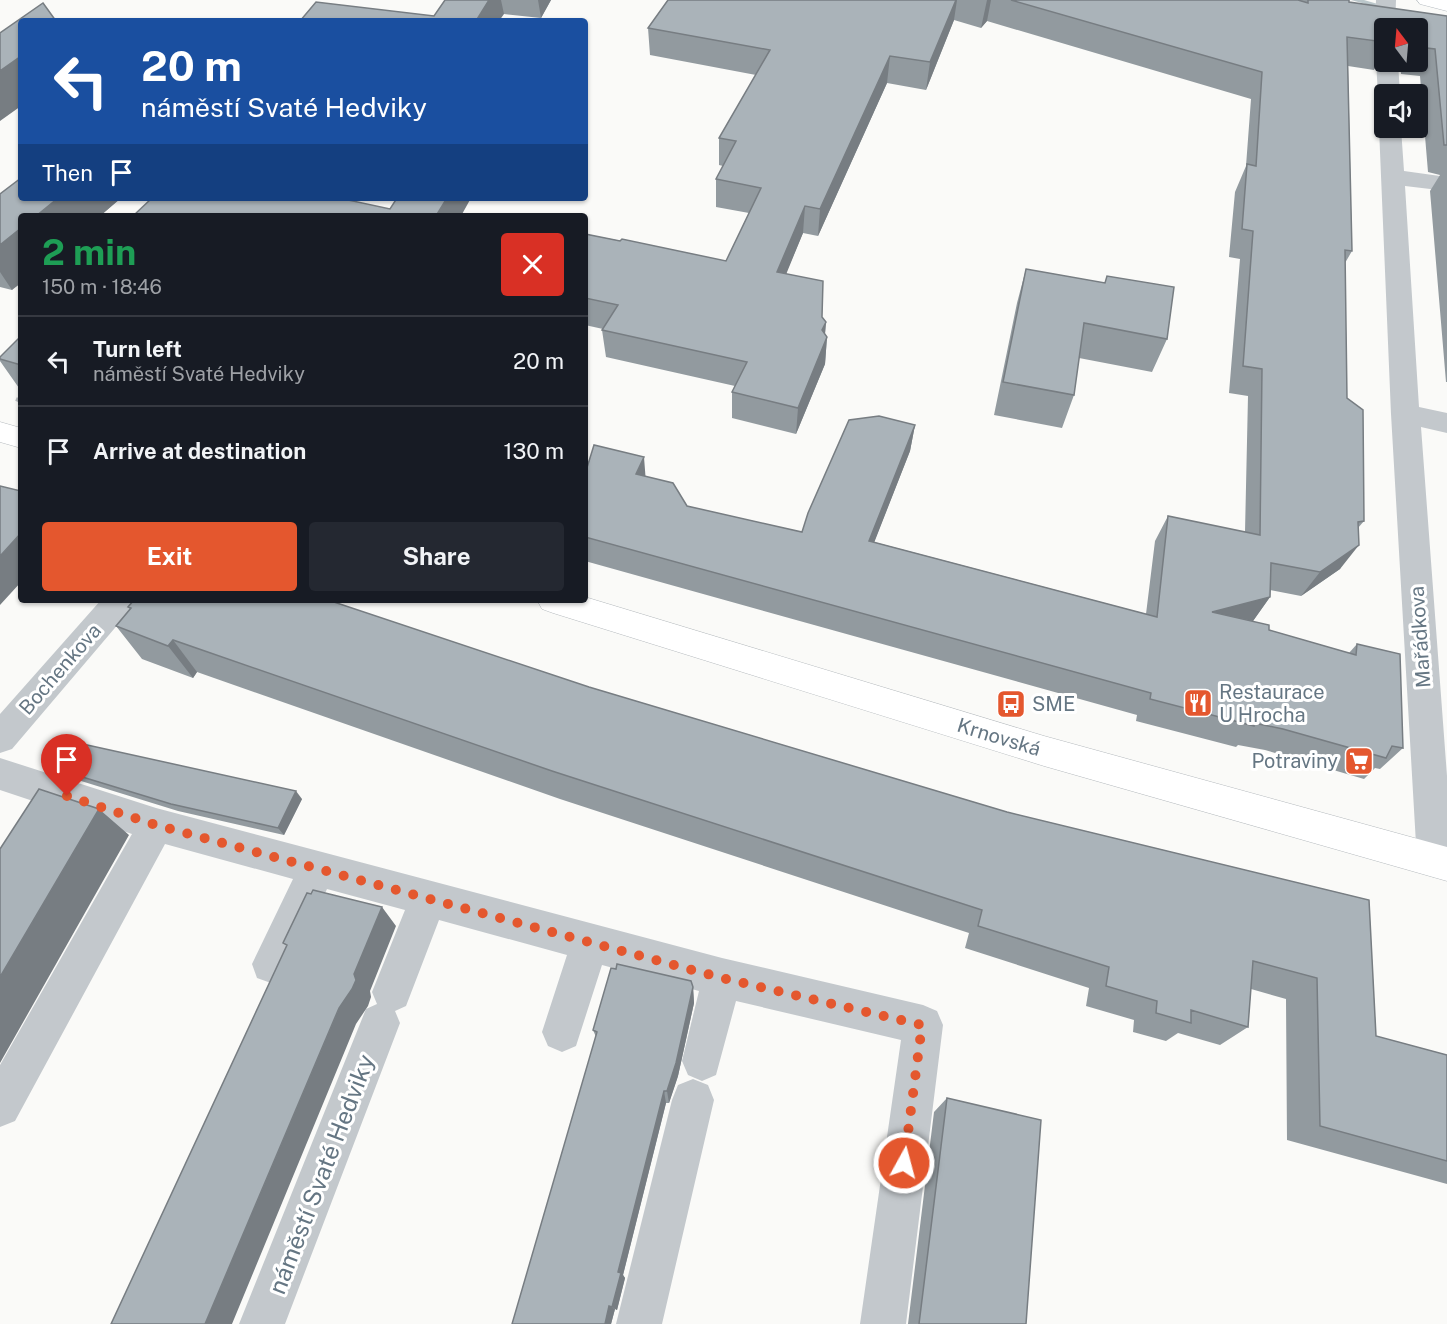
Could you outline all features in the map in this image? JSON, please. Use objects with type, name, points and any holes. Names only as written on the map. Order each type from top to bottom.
[{"type":"main road","points":[[1427,0],[1447,5]]},
{"type":"main road","points":[[0,432],[18,437]]},
{"type":"main road","name":"Krnovská","points":[[563,603],[1044,751],[1441,862]]},
{"type":"street","name":"Mařádkova","points":[[1391,138],[1405,414],[1441,862]]},
{"type":"street","points":[[1393,177],[1447,184]]},
{"type":"street","points":[[1405,414],[1447,423]]},
{"type":"street","name":"Bochenkova","points":[[0,738],[117,603]]},
{"type":"street","points":[[0,774],[156,825],[317,869],[722,978],[922,1025],[883,1324]]},
{"type":"street","points":[[0,1106],[156,825]]},
{"type":"street","points":[[271,964],[317,869]]},
{"type":"street","name":"náměstí Svaté Hedviky","points":[[262,1324],[428,899]]},
{"type":"street","points":[[562,1032],[590,942]]},
{"type":"street","points":[[639,1324],[722,978]]},
{"type":"building","points":[[445,0],[489,0],[478,18],[303,18],[316,2],[434,16]]},
{"type":"building","points":[[668,0],[956,0],[930,62],[890,56],[820,209],[805,206],[777,272],[823,281],[822,317],[826,322],[822,330],[827,337],[798,408],[732,392],[747,362],[602,330],[618,305],[588,299],[588,235],[620,241],[622,239],[726,261],[761,188],[716,179],[736,141],[719,138],[770,50],[648,28]]},
{"type":"building","points":[[1011,0],[1298,0],[1308,3],[1308,0],[1349,0],[1349,2],[1447,16],[1447,145],[1444,145],[1435,49],[1428,48],[1428,18],[1374,18],[1374,41],[1347,37],[1352,251],[1345,250],[1347,398],[1363,410],[1364,521],[1358,522],[1359,545],[1320,572],[1271,563],[1270,597],[1212,612],[1269,625],[1269,630],[1356,655],[1357,644],[1400,654],[1403,748],[1392,746],[1386,758],[1283,729],[1254,723],[1254,726],[1150,699],[1151,693],[588,538],[588,464],[594,445],[644,457],[636,474],[673,483],[687,506],[802,532],[808,513],[849,420],[879,416],[915,425],[869,541],[1157,617],[1168,516],[1260,535],[1262,369],[1243,366],[1253,231],[1242,229],[1247,164],[1256,166],[1262,72]]},
{"type":"building","points":[[43,3],[54,18],[22,18]]},
{"type":"building","points":[[18,20],[18,58],[0,71],[0,33]]},
{"type":"building","points":[[18,180],[18,201],[54,201],[40,213],[18,213],[18,230],[0,245],[0,194]]},
{"type":"building","points":[[149,201],[353,201],[390,209],[395,201],[445,201],[438,213],[136,213]]},
{"type":"building","points":[[1026,269],[1105,283],[1107,276],[1174,287],[1167,339],[1084,323],[1074,395],[1003,382]]},
{"type":"building","points":[[18,339],[18,364],[0,359]]},
{"type":"building","points":[[0,486],[18,490],[18,536],[0,556]]},
{"type":"building","points":[[131,603],[337,603],[589,687],[1007,812],[1369,900],[1376,1036],[1447,1055],[1447,1161],[1320,1126],[1317,978],[1253,961],[1248,1027],[1191,1010],[1191,1023],[1156,1013],[1157,1001],[1106,986],[1109,967],[978,926],[982,910],[552,771],[173,640],[168,646],[116,626],[131,608],[128,607]]},
{"type":"building","points":[[60,739],[296,791],[278,828],[171,804],[43,765]]},
{"type":"building","points":[[39,789],[99,809],[0,977],[0,849]]},
{"type":"building","points":[[313,890],[382,907],[354,974],[356,980],[339,1008],[205,1324],[111,1324],[287,945],[283,943],[307,893],[311,894]]},
{"type":"building","points":[[617,964],[691,981],[693,987],[676,1063],[667,1091],[664,1091],[618,1272],[621,1273],[612,1307],[609,1306],[605,1324],[512,1324],[597,1032],[593,1030],[611,968],[616,969]]},
{"type":"building","points":[[947,1098],[1041,1120],[1026,1324],[919,1324]]},
{"type":"waterway","points":[[1355,0],[1391,9]]},
{"type":"place","name":"Restaurace U Hrocha","points":[[1198,703]]},
{"type":"place","name":"SME","points":[[1011,704]]},
{"type":"place","name":"Potraviny","points":[[1359,761]]},
{"type":"route","points":[[67,796],[156,825],[722,978],[922,1025],[904,1163]]}]
